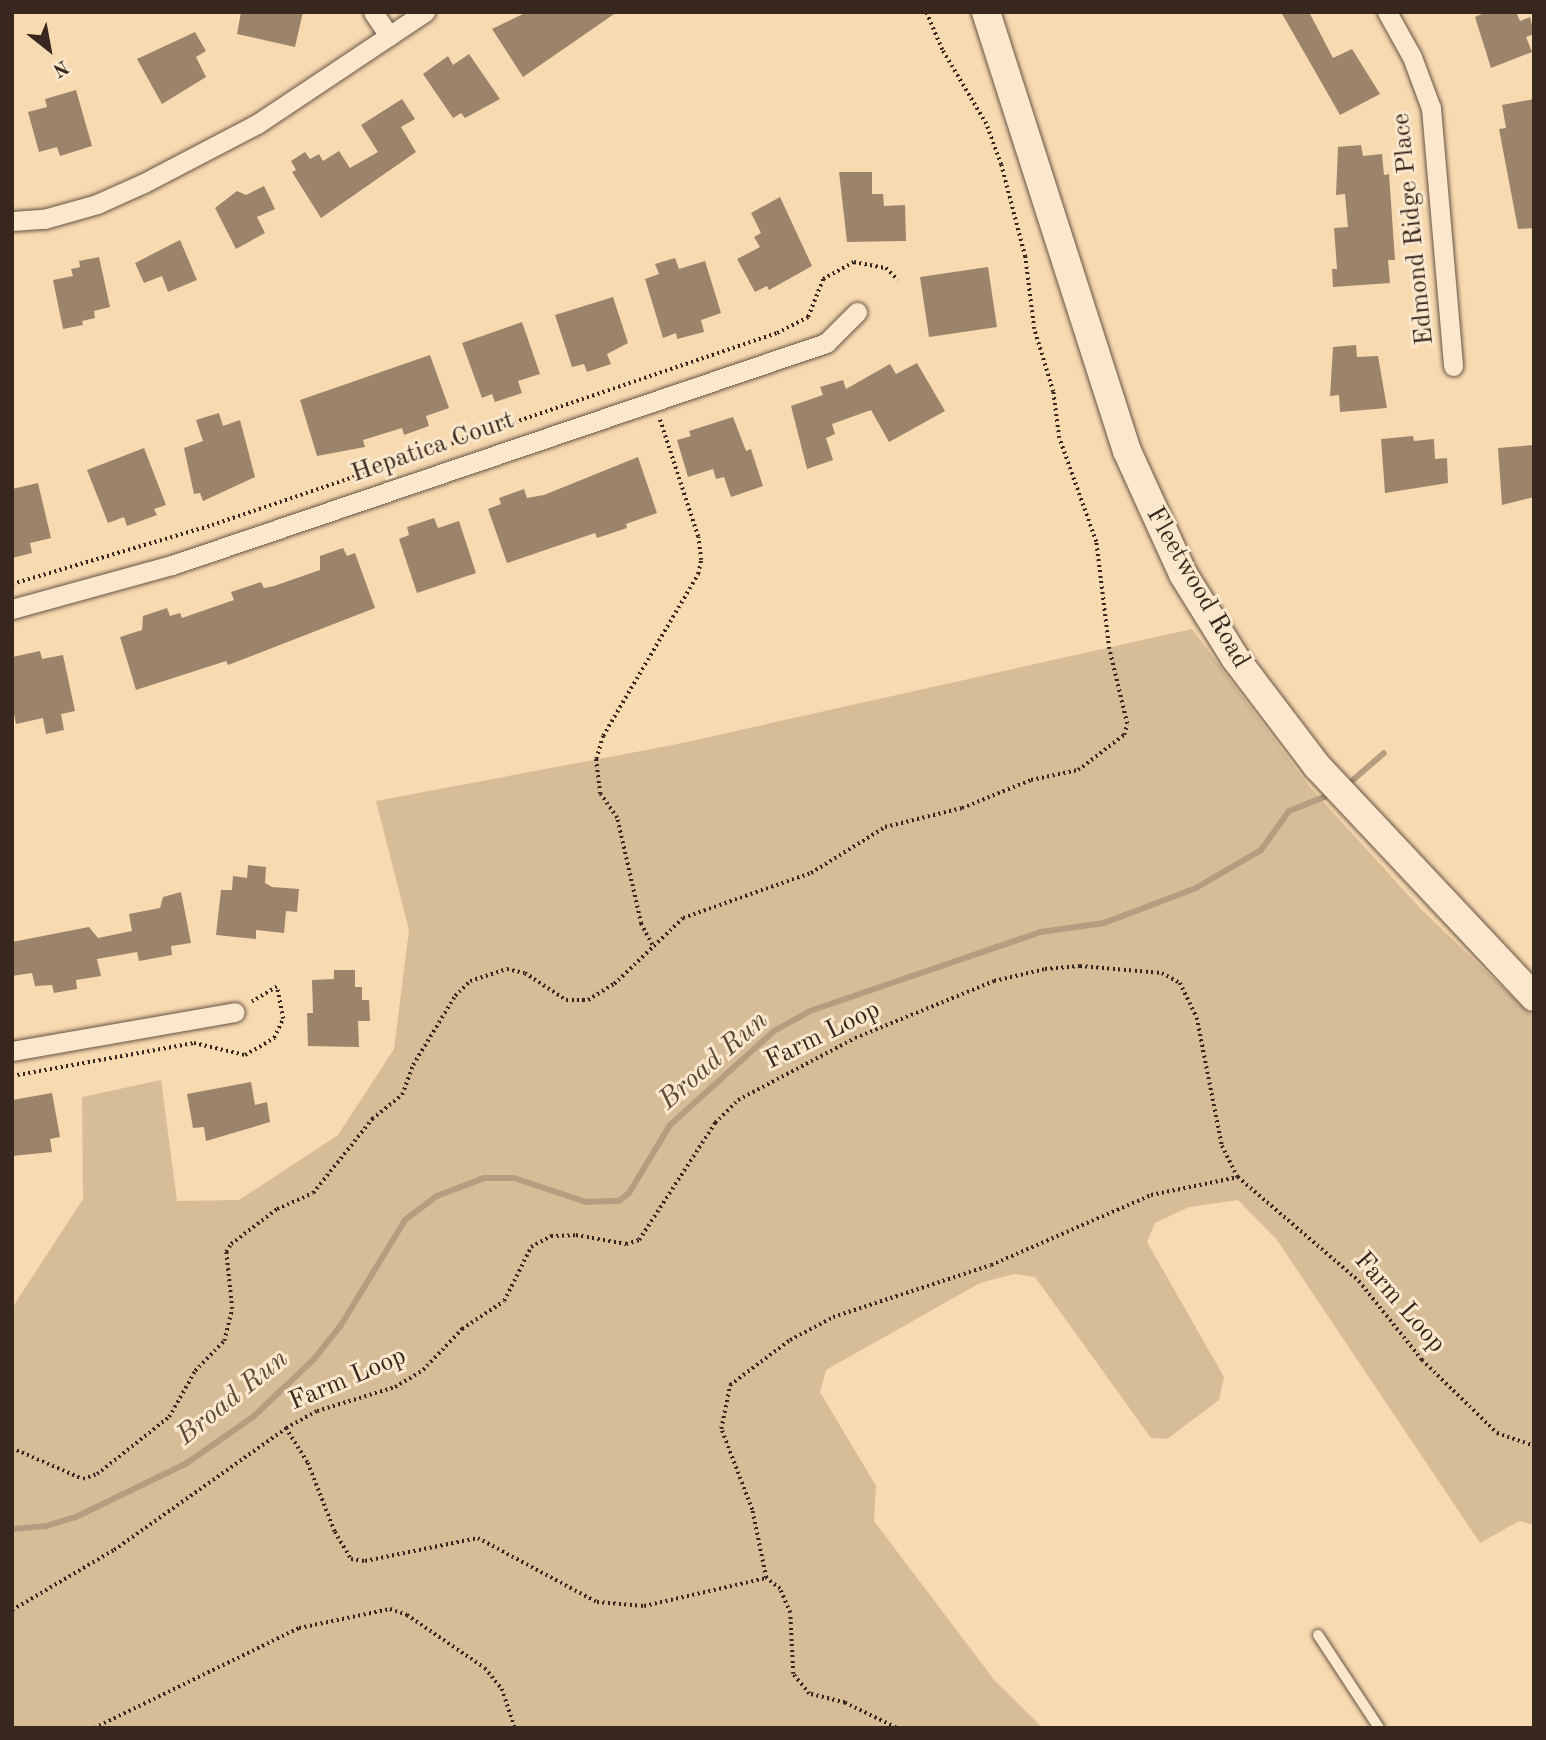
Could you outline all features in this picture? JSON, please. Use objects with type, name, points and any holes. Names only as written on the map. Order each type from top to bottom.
[{"type":"main road","name":"Fleetwood Road","points":[[986,12],[1098,368],[1150,509],[1235,658],[1341,791],[1534,997]]},
{"type":"street","points":[[373,12],[389,36]]},
{"type":"street","points":[[12,221],[44,219],[97,204],[144,183],[257,124],[425,12]]},
{"type":"street","name":"Edmond Ridge Place","points":[[1387,12],[1412,57],[1431,108],[1453,366]]},
{"type":"street","name":"Hepatica Court","points":[[12,608],[172,565],[826,343],[857,312]]},
{"type":"street","points":[[12,1051],[235,1013]]},
{"type":"lane","points":[[1318,1635],[1379,1728]]},
{"type":"path","points":[[12,1448],[83,1479],[97,1474],[169,1417],[195,1371],[224,1341],[232,1309],[226,1252],[231,1244],[277,1209],[313,1193],[372,1119],[402,1095],[413,1065],[454,996],[470,981],[507,969],[525,973],[566,1000],[588,1000],[608,989],[683,918],[811,873],[885,827],[961,808],[1031,780],[1078,770],[1124,735],[1127,724],[1109,649],[1096,542],[1059,438],[1053,392],[1034,330],[1025,257],[1001,165],[986,124],[942,50],[926,12]]},
{"type":"path","points":[[12,584],[78,568],[212,525],[800,324],[808,317],[823,279],[842,267],[871,262],[886,268],[898,280]]},
{"type":"path","points":[[645,378],[698,537],[701,560],[698,574],[603,736],[596,759],[600,794],[617,818],[641,924],[652,945]]},
{"type":"path","name":"Farm Loop","points":[[12,1610],[114,1550],[286,1428],[317,1411],[395,1387],[423,1370],[462,1329],[504,1301],[526,1254],[551,1237],[576,1235],[626,1244],[639,1240],[715,1123],[738,1100],[855,1038],[1018,974],[1080,966],[1162,973],[1180,983],[1197,1018],[1222,1146],[1238,1177],[1359,1281],[1422,1360],[1497,1433],[1534,1446]]},
{"type":"path","points":[[896,1728],[800,1686],[793,1674],[790,1614],[780,1589],[766,1578],[752,1510],[722,1429],[730,1385],[757,1361],[833,1317],[991,1265],[1151,1195],[1238,1177]]},
{"type":"path","points":[[286,1428],[308,1463],[340,1542],[351,1559],[365,1560],[478,1538],[597,1602],[644,1606],[711,1591],[732,1583],[766,1578]]},
{"type":"path","points":[[94,1728],[299,1628],[390,1609],[407,1615],[485,1668],[502,1689],[514,1728]]},
{"type":"shaded area","points":[[1192,629],[1308,785],[1421,909],[1534,1018],[1534,1525],[1519,1521],[1480,1543],[1277,1240],[1238,1200],[1189,1207],[1155,1223],[1147,1242],[1224,1377],[1219,1400],[1167,1439],[1151,1438],[1035,1277],[1014,1274],[980,1283],[826,1370],[820,1392],[876,1486],[874,1521],[995,1681],[1043,1728],[12,1728],[12,1308],[83,1199],[82,1097],[161,1080],[177,1201],[239,1200],[338,1135],[394,1049],[409,930],[376,801],[673,745]]},
{"type":"building","points":[[241,12],[303,12],[295,47],[237,34]]},
{"type":"building","points":[[527,12],[617,12],[523,77],[492,29]]},
{"type":"building","points":[[1281,12],[1309,12],[1333,58],[1352,49],[1380,94],[1340,115]]},
{"type":"building","points":[[1487,12],[1516,12],[1520,21],[1530,17],[1534,34],[1526,37],[1532,52],[1491,68],[1475,17]]},
{"type":"building","points":[[195,32],[206,51],[196,57],[206,77],[162,104],[137,59]]},
{"type":"building","points":[[469,54],[500,99],[465,118],[461,113],[453,118],[423,74],[448,56],[453,65]]},
{"type":"building","points":[[76,90],[92,146],[60,156],[57,147],[39,152],[28,112],[47,107],[45,99]]},
{"type":"building","points":[[402,99],[415,119],[401,127],[416,152],[321,218],[292,172],[296,170],[291,161],[305,152],[310,159],[319,154],[323,161],[339,151],[350,168],[378,152],[361,125]]},
{"type":"building","points":[[1534,99],[1534,228],[1518,229],[1499,129],[1506,128],[1502,105]]},
{"type":"building","points":[[1361,145],[1363,156],[1382,154],[1384,175],[1389,174],[1395,260],[1388,260],[1390,283],[1333,287],[1332,269],[1337,269],[1334,228],[1348,227],[1345,194],[1336,195],[1338,147]]},
{"type":"building","points":[[839,172],[872,172],[872,194],[883,194],[884,206],[905,205],[906,241],[847,242]]},
{"type":"building","points":[[264,186],[275,209],[257,217],[265,233],[236,249],[215,208],[237,191],[246,195]]},
{"type":"building","points":[[780,197],[812,266],[769,290],[767,286],[755,292],[737,259],[760,247],[754,237],[761,233],[751,213]]},
{"type":"building","points":[[180,240],[197,280],[168,292],[162,276],[144,283],[135,263]]},
{"type":"building","points":[[99,257],[110,307],[94,311],[95,318],[82,321],[83,325],[63,329],[53,280],[73,276],[71,269],[80,267],[79,261]]},
{"type":"building","points":[[675,258],[679,269],[705,261],[721,313],[701,320],[704,332],[677,339],[676,333],[663,338],[645,279],[659,274],[655,264]]},
{"type":"building","points":[[988,267],[997,327],[929,337],[920,277]]},
{"type":"building","points":[[613,297],[628,343],[607,354],[611,364],[587,372],[584,364],[572,367],[555,315]]},
{"type":"building","points":[[522,322],[540,374],[518,381],[522,393],[495,402],[492,394],[482,398],[462,343]]},
{"type":"building","points":[[1356,345],[1357,357],[1378,356],[1387,408],[1340,412],[1339,395],[1330,396],[1333,347]]},
{"type":"building","points":[[430,355],[449,408],[426,416],[429,426],[404,435],[402,428],[363,440],[365,447],[317,456],[300,400]]},
{"type":"building","points":[[917,363],[945,411],[889,442],[871,410],[832,424],[835,434],[826,438],[833,460],[807,469],[791,406],[823,395],[820,387],[843,380],[846,389],[890,364],[896,374]]},
{"type":"building","points":[[219,413],[223,426],[240,420],[255,477],[203,501],[200,493],[194,494],[184,448],[203,441],[196,420]]},
{"type":"building","points":[[733,417],[746,451],[751,449],[763,486],[731,497],[724,477],[716,479],[713,469],[688,477],[677,440],[691,436],[689,431]]},
{"type":"building","points":[[1413,436],[1414,441],[1434,439],[1435,459],[1447,458],[1448,483],[1385,493],[1381,439]]},
{"type":"building","points":[[1534,445],[1534,497],[1502,505],[1498,448]]},
{"type":"building","points":[[144,448],[166,505],[154,509],[157,515],[127,526],[124,517],[108,523],[87,470]]},
{"type":"building","points":[[638,457],[657,513],[626,524],[627,528],[597,538],[595,533],[507,563],[488,509],[501,504],[499,498],[524,489],[527,498],[544,495]]},
{"type":"building","points":[[38,483],[51,538],[30,543],[32,553],[12,558],[12,489]]},
{"type":"building","points":[[434,518],[438,528],[459,521],[476,573],[417,593],[399,539],[409,535],[407,527]]},
{"type":"building","points":[[343,548],[347,556],[355,553],[375,608],[228,665],[226,661],[136,690],[120,637],[142,630],[143,616],[167,608],[170,616],[180,613],[182,618],[234,600],[231,592],[261,582],[264,588],[274,586],[320,570],[320,556]]},
{"type":"building","points":[[40,651],[42,659],[63,655],[75,711],[61,714],[64,730],[46,734],[43,718],[16,724],[12,704],[12,657]]},
{"type":"building","points":[[248,865],[266,867],[265,883],[272,887],[299,889],[297,912],[286,911],[284,933],[256,930],[256,939],[216,935],[221,890],[232,890],[233,876],[247,878]]},
{"type":"building","points":[[181,892],[191,943],[171,946],[172,955],[139,961],[137,952],[97,959],[101,976],[76,980],[77,989],[54,993],[52,985],[35,986],[32,973],[12,976],[12,942],[89,927],[98,938],[132,931],[129,914],[160,908],[163,897]]},
{"type":"building","points":[[334,970],[355,970],[355,987],[362,987],[362,1000],[369,1000],[370,1021],[358,1021],[359,1047],[308,1046],[307,1013],[313,1013],[312,980],[334,979]]},
{"type":"building","points":[[251,1082],[255,1105],[267,1102],[270,1122],[206,1141],[204,1127],[193,1128],[187,1094]]},
{"type":"building","points":[[52,1093],[60,1137],[50,1139],[52,1152],[12,1156],[12,1100]]},
{"type":"waterway","name":"Broad Run","points":[[1346,786],[1384,753]]},
{"type":"waterway","name":"Broad Run","points":[[12,1529],[46,1526],[76,1517],[187,1463],[254,1416],[314,1359],[341,1325],[405,1220],[437,1196],[484,1178],[514,1178],[586,1202],[619,1201],[629,1193],[670,1125],[774,1031],[810,1011],[1041,932],[1104,923],[1196,888],[1261,850],[1289,811],[1334,793]]}]
